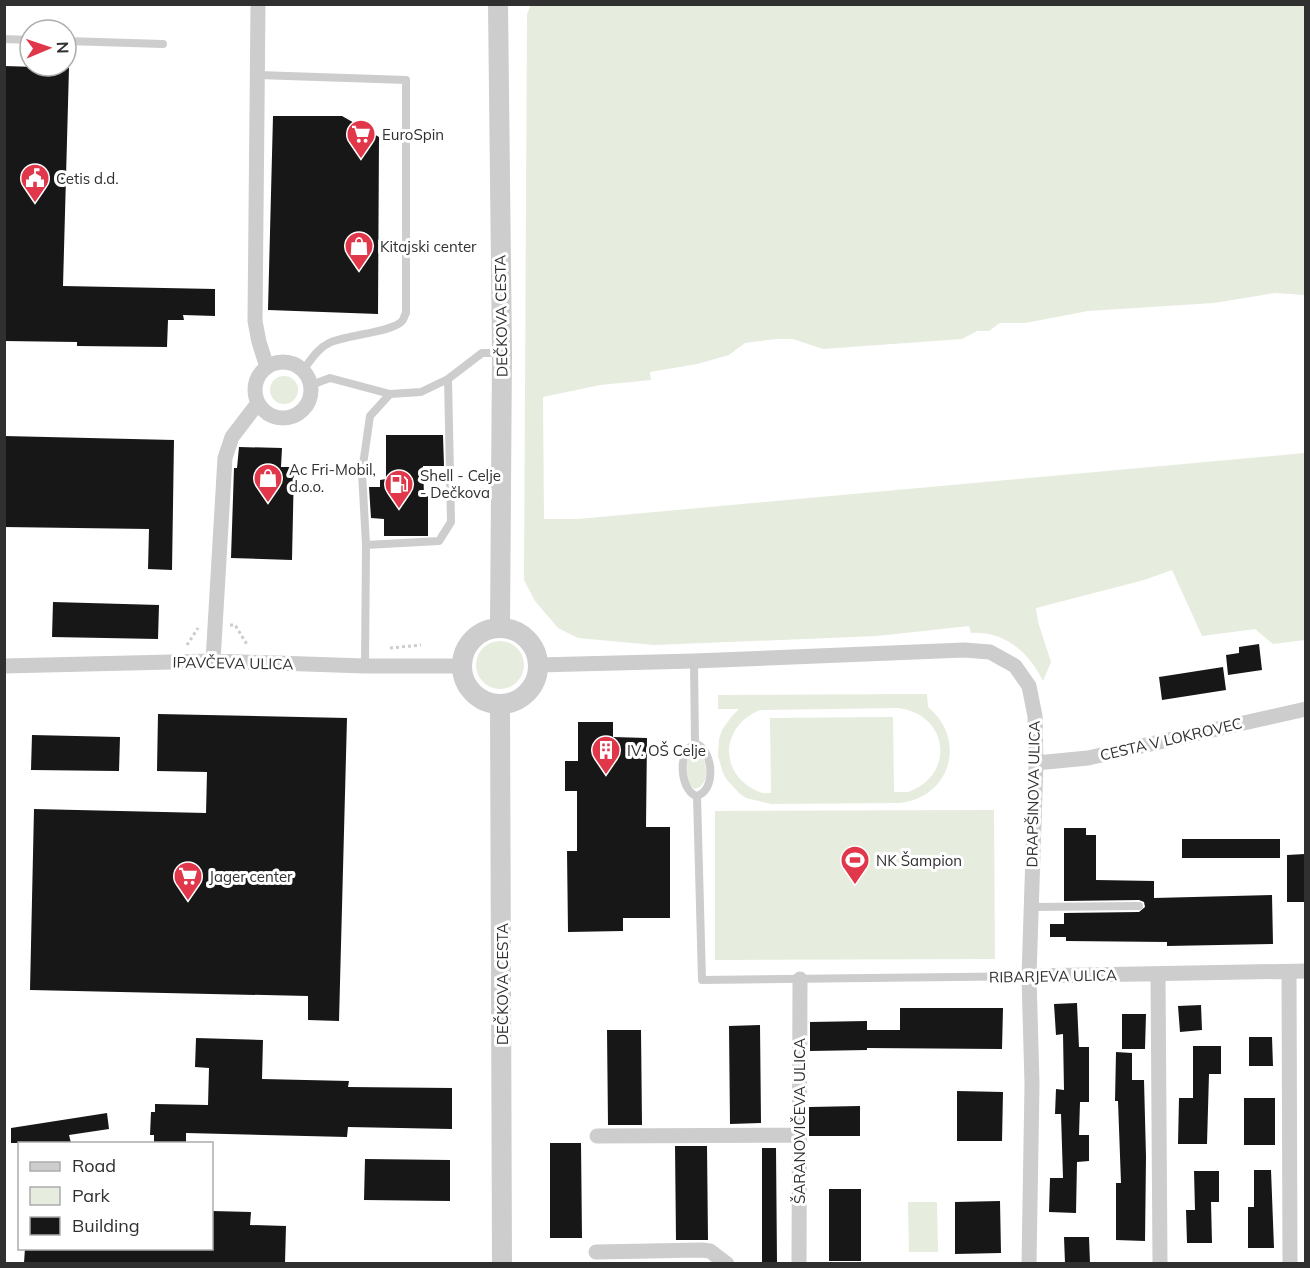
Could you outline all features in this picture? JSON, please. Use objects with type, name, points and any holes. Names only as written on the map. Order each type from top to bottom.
[{"type":"street","points":[[258,4],[255,321],[267,367]]},
{"type":"street","name":"DEČKOVA CESTA","points":[[498,4],[502,353],[500,627]]},
{"type":"street","points":[[282,362],[303,370],[311,393],[305,407],[292,416],[284,418],[269,414],[258,403],[257,380],[267,367],[282,362]]},
{"type":"street","points":[[213,661],[225,458],[232,437],[258,403]]},
{"type":"street","points":[[500,627],[522,634],[531,643],[538,665],[531,688],[518,699],[500,704],[478,697],[464,678],[462,666],[464,654],[473,639],[488,629],[500,627]]},
{"type":"street","name":"DRAPŠINOVA ULICA","points":[[538,665],[964,650],[990,652],[1015,666],[1029,686],[1035,716],[1029,976],[1032,1084],[1029,1263]]},
{"type":"street","name":"IPAVČEVA ULICA","points":[[4,666],[213,661],[365,666],[462,666]]},
{"type":"street","name":"DEČKOVA CESTA","points":[[500,704],[502,1263]]},
{"type":"street","name":"CESTA V LOKROVEC","points":[[1035,763],[1088,758],[1305,709]]},
{"type":"street","name":"RIBARJEVA ULICA","points":[[1029,976],[1305,971]]},
{"type":"street","points":[[1289,972],[1290,1263]]},
{"type":"street","points":[[1158,974],[1160,1263]]},
{"type":"street","name":"ŠARANOVIČEVA ULICA","points":[[800,979],[800,1263]]},
{"type":"street","points":[[597,1136],[799,1135]]},
{"type":"street","points":[[596,1252],[702,1250],[710,1251],[727,1263]]},
{"type":"lane","points":[[78,41],[163,44]]},
{"type":"lane","points":[[258,75],[406,80],[406,313],[401,322],[393,327],[328,343],[317,351],[303,370]]},
{"type":"lane","points":[[310,385],[330,378],[390,394],[421,392],[448,379],[482,353],[502,353]]},
{"type":"lane","points":[[366,545],[439,541],[451,522],[448,379]]},
{"type":"lane","points":[[365,666],[366,545],[362,472],[370,416],[390,394]]},
{"type":"lane","points":[[694,661],[695,744]]},
{"type":"lane","points":[[695,744],[700,745],[706,751],[710,769],[706,789],[704,793],[697,796],[687,789],[683,770],[687,752],[695,744]]},
{"type":"lane","name":"RIBARJEVA ULICA","points":[[697,796],[702,980],[1029,976]]},
{"type":"lane","points":[[1031,907],[1139,906]]},
{"type":"green space","points":[[531,4],[1305,5],[1305,295],[1275,293],[1214,303],[1088,311],[1025,323],[1000,323],[989,331],[977,331],[962,339],[823,349],[793,339],[745,343],[729,355],[697,364],[650,372],[651,380],[600,385],[543,397],[544,519],[578,519],[1305,453],[1305,640],[1273,644],[1255,629],[1202,636],[1172,570],[1144,580],[1036,608],[1038,622],[1051,662],[1043,681],[1030,661],[1014,645],[994,636],[971,633],[969,626],[877,636],[654,645],[578,638],[558,628],[535,601],[524,580],[527,14]]},
{"type":"green space","points":[[284,376],[294,380],[298,390],[294,400],[284,404],[274,400],[270,390],[274,380]]},
{"type":"green space","points":[[500,641],[517,648],[524,665],[517,682],[500,689],[483,682],[476,665],[483,648]]},
{"type":"green space","points":[[927,694],[928,707],[940,720],[948,735],[950,751],[948,766],[941,780],[930,791],[916,799],[898,803],[771,804],[746,798],[727,780],[718,756],[722,730],[739,709],[718,709],[718,695]],"holes":[[[898,708],[915,713],[928,721],[936,733],[940,746],[939,760],[934,773],[923,784],[908,792],[762,793],[748,786],[731,765],[729,752],[731,740],[737,728],[746,718],[760,710]]]},
{"type":"green space","points":[[893,717],[894,792],[771,793],[770,718]]},
{"type":"green space","points":[[695,751],[702,754],[706,774],[703,783],[695,789],[688,781],[686,770],[688,759]]},
{"type":"green space","name":"NK Šampion","points":[[994,810],[995,959],[715,960],[715,811]]},
{"type":"green space","points":[[908,1202],[937,1202],[938,1252],[909,1252]]},
{"type":"building","name":"Cetis d.d.","points":[[4,66],[18,66],[18,78],[69,78],[63,286],[215,289],[215,316],[183,315],[184,320],[168,320],[167,347],[77,346],[77,342],[4,341]]},
{"type":"building","points":[[273,116],[342,116],[379,137],[378,314],[268,310]]},
{"type":"building","points":[[386,435],[443,435],[444,466],[423,466],[424,495],[428,495],[428,536],[384,536],[384,519],[371,518],[369,487],[380,487],[380,480],[386,479]]},
{"type":"building","points":[[4,436],[174,440],[172,570],[148,569],[149,529],[4,527]]},
{"type":"building","points":[[239,447],[282,448],[281,467],[294,467],[292,560],[231,558],[234,468],[237,468]]},
{"type":"building","points":[[53,602],[159,605],[158,639],[52,637]]},
{"type":"building","points":[[1259,644],[1262,670],[1228,675],[1226,655],[1239,653],[1239,647]]},
{"type":"building","points":[[1223,667],[1226,690],[1162,700],[1159,677]]},
{"type":"building","name":"Jager center","points":[[158,714],[347,718],[339,1021],[308,1020],[308,996],[30,990],[34,809],[206,813],[207,772],[157,771]]},
{"type":"building","points":[[578,722],[613,722],[613,737],[647,738],[646,827],[670,827],[670,918],[623,918],[623,931],[568,932],[567,851],[577,851],[577,791],[565,791],[565,761],[578,761]]},
{"type":"building","points":[[32,735],[120,737],[119,771],[31,770]]},
{"type":"building","points":[[1064,828],[1086,828],[1086,835],[1096,835],[1096,880],[1154,881],[1154,898],[1272,895],[1273,944],[1167,946],[1167,942],[1066,941],[1066,937],[1050,937],[1050,924],[1064,924],[1064,913],[1139,912],[1145,907],[1144,902],[1139,900],[1064,901]]},
{"type":"building","points":[[1182,839],[1280,839],[1280,858],[1182,858]]},
{"type":"building","points":[[1305,854],[1305,902],[1287,902],[1287,855]]},
{"type":"building","points":[[1077,1003],[1079,1047],[1089,1047],[1089,1102],[1080,1102],[1079,1135],[1089,1135],[1089,1161],[1077,1162],[1076,1213],[1049,1212],[1050,1178],[1063,1178],[1061,1114],[1055,1114],[1056,1089],[1064,1090],[1063,1034],[1056,1035],[1054,1004]]},
{"type":"building","points":[[1201,1005],[1202,1030],[1180,1032],[1178,1006]]},
{"type":"building","points":[[900,1008],[1003,1008],[1002,1049],[867,1048],[867,1050],[810,1051],[810,1022],[867,1021],[867,1030],[900,1030]]},
{"type":"building","points":[[1122,1014],[1146,1014],[1145,1049],[1122,1049]]},
{"type":"building","points":[[760,1025],[761,1123],[730,1124],[729,1026]]},
{"type":"building","points":[[607,1030],[641,1030],[642,1125],[608,1125]]},
{"type":"building","points":[[1249,1037],[1272,1037],[1273,1066],[1249,1066]]},
{"type":"building","points":[[196,1038],[263,1040],[262,1079],[349,1081],[348,1087],[452,1088],[452,1129],[348,1127],[347,1137],[186,1133],[186,1142],[154,1142],[154,1135],[150,1135],[151,1112],[155,1112],[155,1104],[208,1105],[209,1068],[195,1067]]},
{"type":"building","points":[[1193,1046],[1221,1046],[1221,1074],[1209,1074],[1207,1144],[1178,1144],[1179,1098],[1193,1098]]},
{"type":"building","points":[[1116,1052],[1132,1053],[1132,1080],[1144,1080],[1145,1241],[1116,1240],[1116,1183],[1121,1183],[1118,1101],[1115,1101]]},
{"type":"building","points":[[957,1091],[1003,1092],[1002,1141],[957,1141]]},
{"type":"building","points":[[1244,1098],[1275,1098],[1275,1145],[1244,1145]]},
{"type":"building","points":[[860,1106],[860,1136],[809,1136],[809,1107]]},
{"type":"building","points":[[107,1113],[109,1129],[69,1135],[71,1142],[11,1143],[11,1128]]},
{"type":"building","points":[[550,1143],[581,1143],[582,1238],[550,1238]]},
{"type":"building","points":[[675,1146],[707,1146],[708,1240],[676,1240]]},
{"type":"building","points":[[762,1148],[776,1148],[777,1263],[762,1263]]},
{"type":"building","points":[[365,1159],[450,1160],[450,1201],[364,1200]]},
{"type":"building","points":[[1254,1170],[1271,1170],[1274,1248],[1248,1248],[1248,1207],[1254,1207]]},
{"type":"building","points":[[1194,1171],[1219,1171],[1219,1202],[1211,1202],[1212,1243],[1187,1243],[1186,1210],[1195,1210]]},
{"type":"building","points":[[829,1189],[861,1189],[861,1261],[829,1261]]},
{"type":"building","points":[[1000,1201],[1001,1253],[955,1254],[955,1202]]},
{"type":"building","points":[[213,1211],[251,1212],[250,1225],[286,1226],[285,1263],[24,1263],[25,1250],[213,1250]]},
{"type":"building","points":[[1064,1237],[1089,1237],[1090,1263],[1065,1263]]},
{"type":"place","name":"EuroSpin","points":[[361,160]]},
{"type":"place","name":"Cetis d.d.","points":[[35,204]]},
{"type":"place","name":"Kitajski center","points":[[359,272]]},
{"type":"place","name":"Ac Fri-Mobil, d.o.o.","points":[[268,504]]},
{"type":"place","name":"Shell - Celje - Dečkova","points":[[399,510]]},
{"type":"place","name":"IV. OŠ Celje","points":[[606,776]]},
{"type":"place","name":"NK Šampion","points":[[855,886]]},
{"type":"place","name":"Jager center","points":[[188,902]]}]
